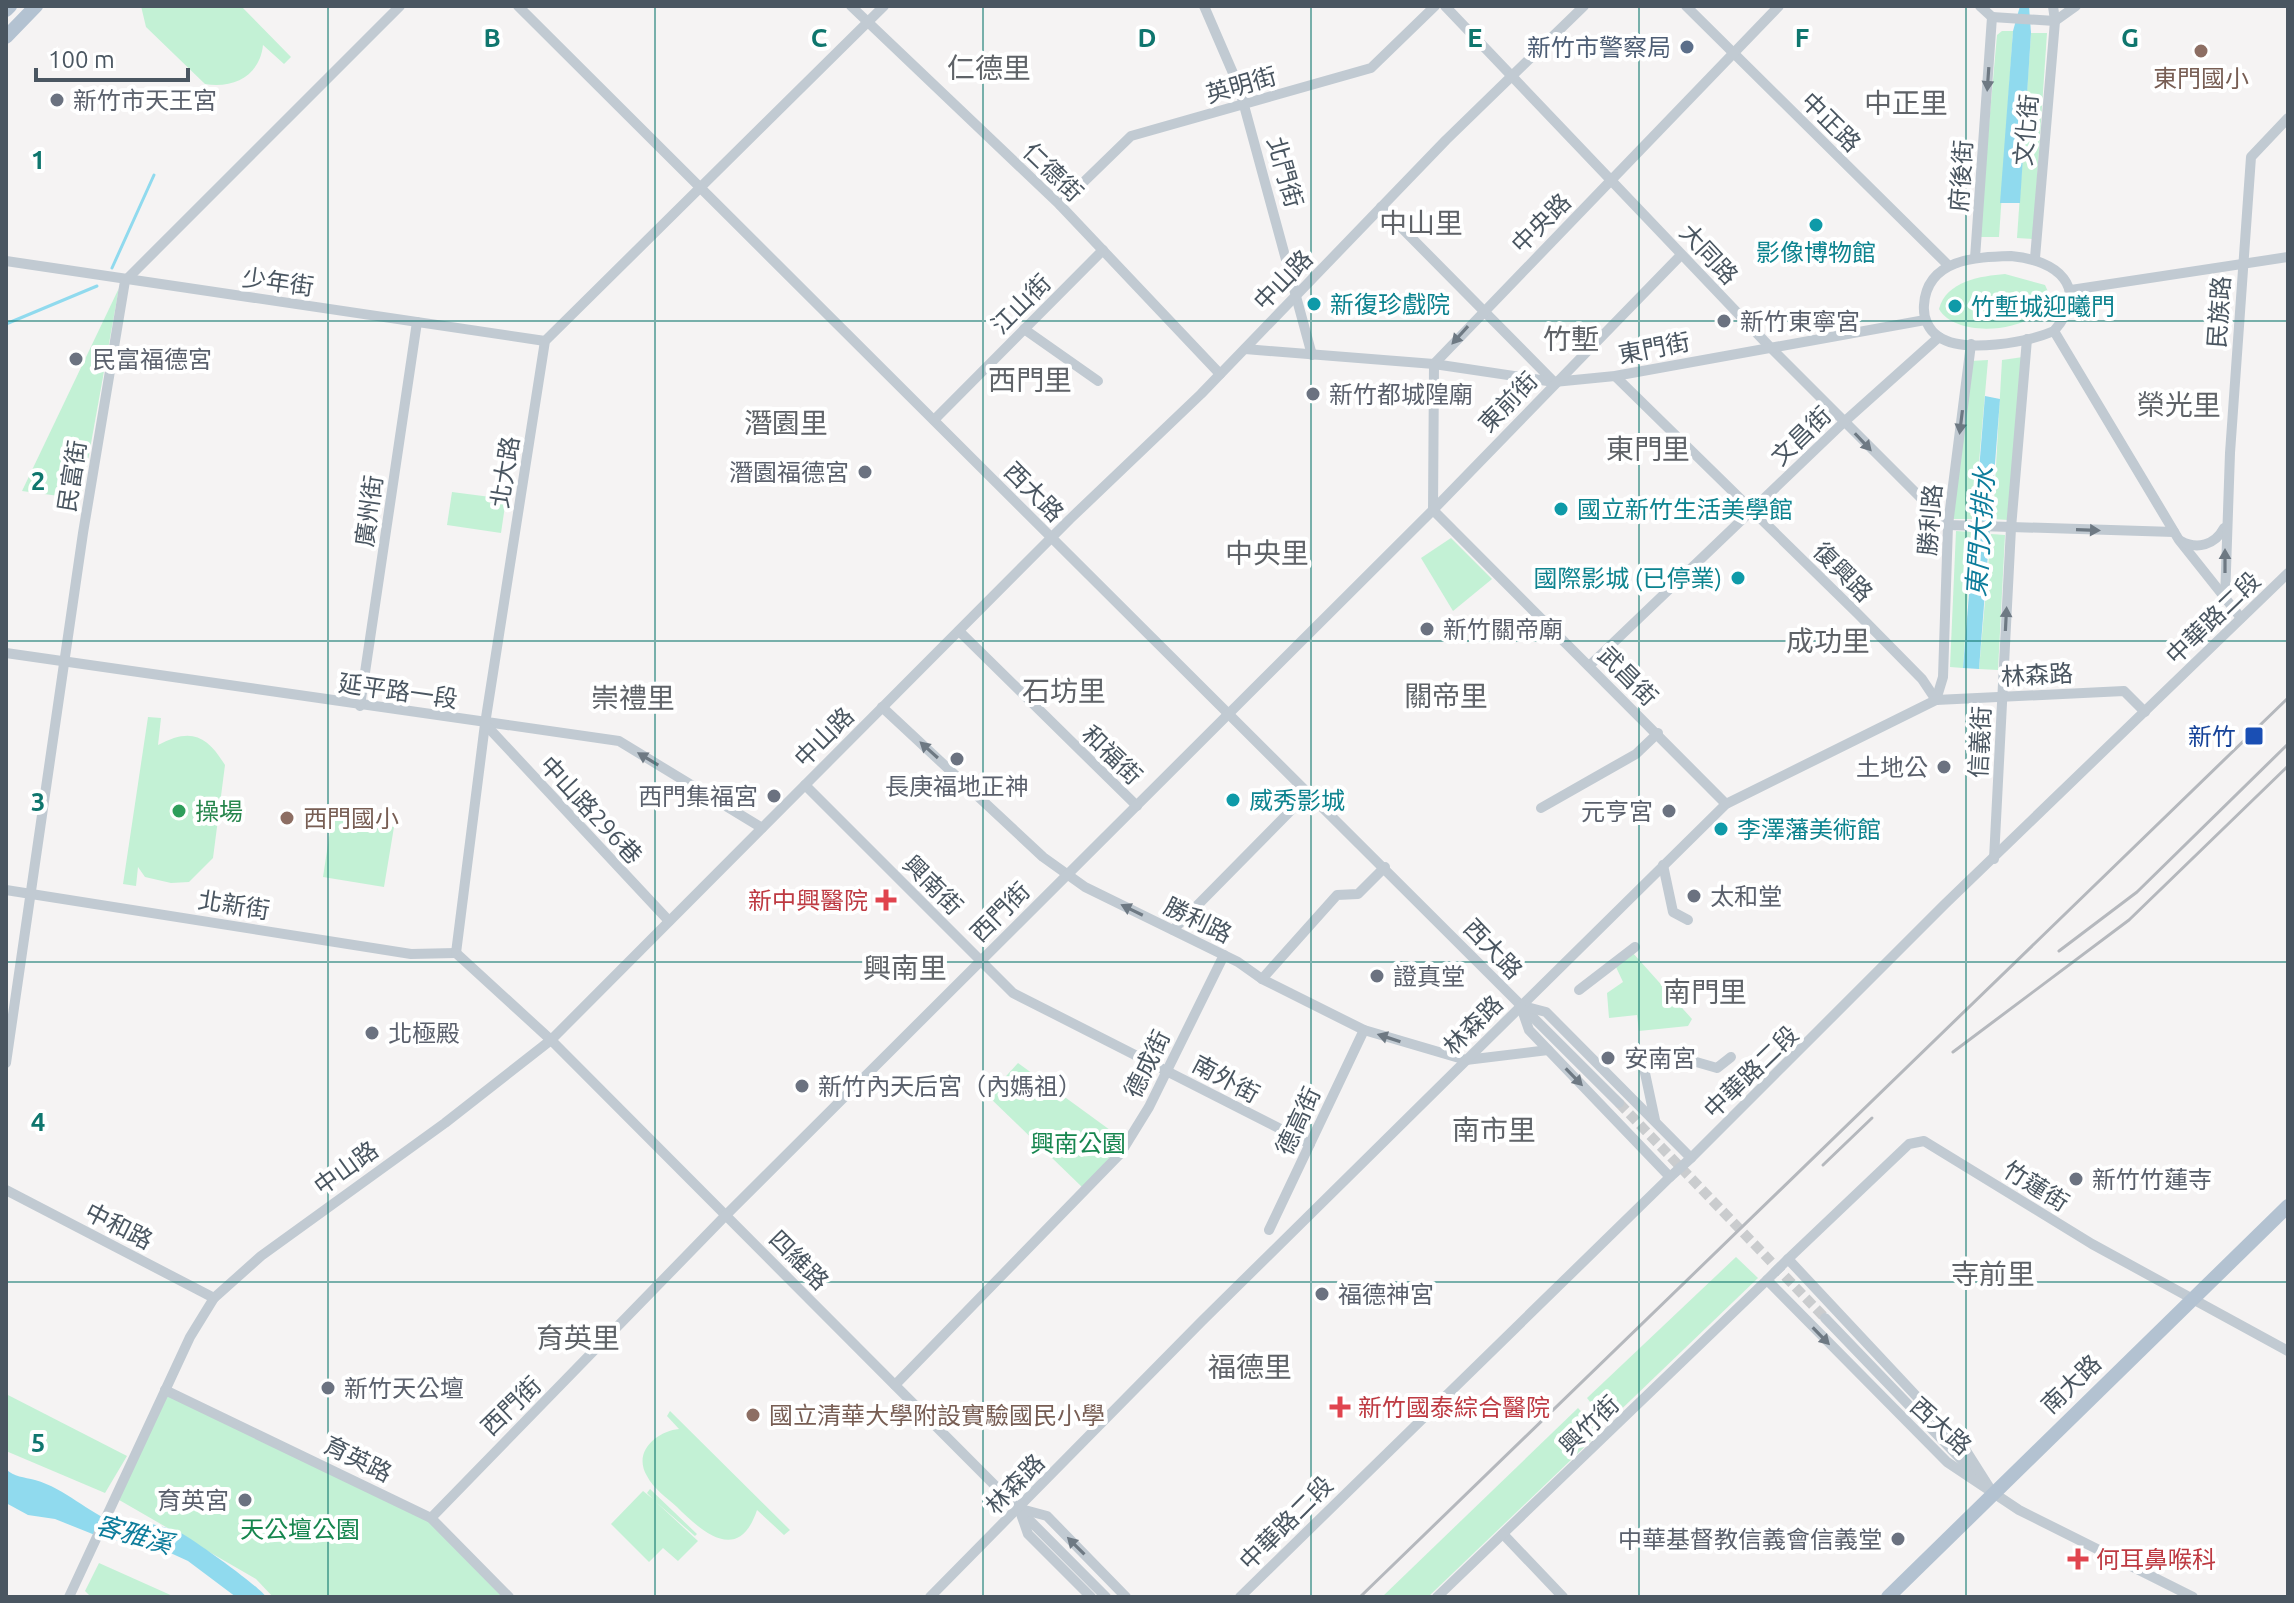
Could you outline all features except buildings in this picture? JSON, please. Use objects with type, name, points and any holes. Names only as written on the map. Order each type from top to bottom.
[{"type":"main road","points":[[8,31],[36,6]]},
{"type":"main road","name":"南大路","points":[[1888,1597],[2288,1206]]},
{"type":"street","points":[[125,281],[400,6]]},
{"type":"street","name":"西大路","points":[[518,6],[1619,1103]]},
{"type":"street","name":"仁德街","points":[[851,6],[1060,205],[1220,374]]},
{"type":"street","points":[[545,341],[884,6]]},
{"type":"street","name":"北門街","points":[[1204,6],[1245,105],[1312,355]]},
{"type":"street","name":"英明街","points":[[1060,205],[1131,136],[1371,68],[1435,6]]},
{"type":"street","name":"大同路","points":[[1445,6],[1769,346],[1948,525]]},
{"type":"street","name":"中山路","points":[[69,1597],[190,1337],[214,1298],[261,1256],[445,1123],[551,1040],[1051,538],[1245,349],[1381,207],[1584,6]]},
{"type":"street","name":"中正路","points":[[1686,6],[1948,265]]},
{"type":"street","name":"中央路","points":[[1434,364],[1482,310],[1779,6]]},
{"type":"street","points":[[1980,6],[1992,17],[2055,21],[2076,6]]},
{"type":"street","name":"文化街","points":[[2035,258],[2055,21],[2053,6]]},
{"type":"street","name":"府後街","points":[[1975,258],[1992,17]]},
{"type":"street","name":"民族路","points":[[2225,599],[2226,523],[2251,157],[2288,118]]},
{"type":"street","points":[[1381,207],[1554,382]]},
{"type":"street","name":"江山街","points":[[934,420],[1103,250]]},
{"type":"street","name":"東前街","points":[[1433,510],[1554,382],[1681,255]]},
{"type":"street","points":[[2071,290],[2288,257]]},
{"type":"street","points":[[1975,258],[2035,258],[2058,271],[2071,290],[2065,315],[2054,331],[2027,339],[1971,344],[1939,337],[1925,320],[1925,295],[1929,284],[1948,265],[1975,258]]},
{"type":"street","name":"少年街","points":[[6,261],[545,341]]},
{"type":"street","name":"民富街","points":[[6,1063],[64,662],[125,281]]},
{"type":"street","name":"東門街","points":[[1245,349],[1434,364],[1554,382],[1615,376],[1925,320]]},
{"type":"street","name":"廣州街","points":[[360,706],[417,322]]},
{"type":"street","points":[[1024,329],[1098,381]]},
{"type":"street","points":[[2054,331],[2176,536],[2241,618]]},
{"type":"street","name":"文昌街","points":[[1589,666],[1844,422],[1939,337]]},
{"type":"street","name":"信義街","points":[[1994,859],[2011,528],[2027,339]]},
{"type":"street","name":"北大路","points":[[456,953],[485,724],[545,341]]},
{"type":"street","name":"勝利路","points":[[1936,700],[1943,677],[1948,525],[1971,344]]},
{"type":"street","points":[[1433,510],[1434,364]]},
{"type":"street","name":"復興路","points":[[1615,376],[1922,679],[1936,700]]},
{"type":"street","name":"武昌街","points":[[1433,510],[1726,804]]},
{"type":"street","name":"西門街","points":[[431,1518],[726,1215],[1433,510]]},
{"type":"street","points":[[1948,525],[2176,536],[2190,546],[2205,544],[2219,537],[2226,523]]},
{"type":"street","name":"中華路二段","points":[[1240,1597],[1509,1339],[1945,904],[2288,573]]},
{"type":"street","name":"和福街","points":[[959,631],[1137,806]]},
{"type":"street","name":"延平路一段","points":[[6,653],[619,741],[762,828]]},
{"type":"street","name":"林森路","points":[[930,1597],[1726,804],[1936,700],[2124,691],[2145,712]]},
{"type":"street","name":"勝利路","points":[[882,707],[1043,857],[1085,887],[1224,955],[1262,979],[1364,1030],[1466,1060],[1548,1050]]},
{"type":"street","name":"中山路296巷","points":[[485,724],[669,921]]},
{"type":"street","points":[[1541,808],[1636,754],[1658,733]]},
{"type":"street","name":"興南街","points":[[805,785],[1013,993],[1167,1070]]},
{"type":"street","points":[[1173,930],[1308,793]]},
{"type":"street","points":[[1663,865],[1673,912],[1688,920]]},
{"type":"street","points":[[1262,979],[1337,895],[1358,894],[1385,867]]},
{"type":"street","name":"北新街","points":[[6,890],[411,954],[456,953]]},
{"type":"street","points":[[1579,990],[1635,947]]},
{"type":"street","points":[[456,953],[551,1040]]},
{"type":"street","name":"德成街","points":[[895,1385],[1120,1154],[1167,1070],[1224,955]]},
{"type":"street","name":"西大路","points":[[1521,1006],[1529,1030],[1670,1177]]},
{"type":"street","name":"西大路","points":[[1521,1006],[1546,1012],[1691,1158]]},
{"type":"street","name":"德高街","points":[[1269,1230],[1364,1030]]},
{"type":"street","name":"四維路","points":[[551,1040],[1106,1597]]},
{"type":"street","points":[[1655,1122],[1639,1060],[1672,1055],[1717,1068],[1731,1057]]},
{"type":"street","name":"南外街","points":[[1167,1070],[1310,1144]]},
{"type":"street","name":"竹蓮街","points":[[1767,1280],[1909,1144],[1924,1141],[2092,1244],[2288,1351]]},
{"type":"street","name":"中和路","points":[[6,1190],[214,1298]]},
{"type":"street","name":"西大路","points":[[1788,1259],[1963,1446],[1992,1492]]},
{"type":"street","name":"西大路","points":[[1767,1280],[1947,1462],[1992,1492],[2095,1551],[2179,1594],[2193,1597]]},
{"type":"street","name":"興竹街","points":[[1437,1597],[1767,1280]]},
{"type":"street","name":"西大路","points":[[1825,1318],[1992,1492]]},
{"type":"street","name":"育英路","points":[[165,1390],[431,1518],[509,1597]]},
{"type":"street","name":"四維路","points":[[1019,1508],[1028,1534],[1091,1597]]},
{"type":"street","name":"四維路","points":[[1019,1508],[1047,1516],[1126,1597]]},
{"type":"street","points":[[1503,1534],[1563,1597]]},
{"type":"green space","points":[[141,6],[241,6],[291,57],[284,64],[263,45],[257,64],[244,78],[226,84],[205,84],[146,27]]},
{"type":"green space","points":[[2002,31],[2013,31],[1999,237],[1979,237],[1997,35]]},
{"type":"green space","points":[[2031,33],[2047,33],[2033,239],[2017,238]]},
{"type":"green space","points":[[2005,274],[2045,285],[2050,296],[2043,308],[2031,318],[1998,328],[1980,328],[1963,326],[1939,309],[1949,292],[1957,286],[1986,276]]},
{"type":"green space","points":[[119,288],[81,499],[22,491]]},
{"type":"green space","points":[[2023,357],[2008,520],[1993,519],[2002,360]]},
{"type":"green space","points":[[1988,360],[1974,519],[1953,519],[1971,361]]},
{"type":"green space","points":[[452,492],[506,499],[501,533],[447,525]]},
{"type":"green space","points":[[1956,531],[1972,532],[1963,668],[1950,667]]},
{"type":"green space","points":[[1991,534],[2005,535],[1998,670],[1979,669]]},
{"type":"green space","points":[[1451,538],[1492,579],[1453,611],[1421,558]]},
{"type":"green space","points":[[148,717],[161,718],[158,745],[179,737],[196,737],[211,746],[225,765],[213,858],[189,882],[171,883],[145,877],[138,867],[136,886],[123,884]]},
{"type":"green space","points":[[332,818],[394,827],[384,887],[323,877]]},
{"type":"green space","points":[[1632,952],[1692,1019],[1688,1026],[1639,1031],[1637,1015],[1609,1018],[1607,993],[1623,982],[1616,967]]},
{"type":"green space","name":"興南公園","points":[[1018,1063],[1121,1138],[1118,1148],[1083,1188],[988,1096]]},
{"type":"green space","points":[[1736,1257],[1758,1278],[1607,1423],[1587,1398]]},
{"type":"green space","name":"天公壇公園","points":[[165,1390],[431,1518],[509,1597],[273,1597],[256,1579],[114,1497]]},
{"type":"green space","points":[[6,1394],[127,1456],[105,1493],[6,1451]]},
{"type":"green space","points":[[1578,1408],[1600,1432],[1428,1597],[1382,1597]]},
{"type":"green space","points":[[670,1411],[790,1530],[784,1535],[757,1510],[741,1536],[731,1540],[720,1538],[698,1526],[656,1489],[643,1467],[643,1458],[656,1438],[679,1429],[667,1416]]},
{"type":"green space","points":[[650,1489],[697,1534],[695,1536],[656,1502],[698,1541],[678,1561],[663,1548],[649,1562],[611,1524],[643,1491],[653,1499],[647,1493]]},
{"type":"green space","points":[[99,1563],[175,1597],[91,1597],[85,1591]]},
{"type":"water","points":[[2020,6],[2029,6],[2031,33],[2020,203],[2000,203],[2013,31]]},
{"type":"water","name":"東門大排水","points":[[1985,396],[2000,399],[1979,669],[1963,668]]},
{"type":"water","name":"客雅溪","points":[[6,1469],[57,1489],[117,1524],[138,1522],[177,1531],[223,1562],[266,1597],[236,1597],[188,1561],[140,1539],[110,1541],[55,1519],[28,1515],[6,1503]]},
{"type":"waterway","points":[[112,268],[154,175]]},
{"type":"waterway","points":[[6,324],[97,286]]},
{"type":"tunnel","points":[[1619,1103],[1825,1318]]},
{"type":"railway","points":[[1360,1597],[2288,698]]},
{"type":"railway","points":[[2059,951],[2137,892],[2288,744]]},
{"type":"railway","points":[[1953,1052],[2129,920],[2288,766]]},
{"type":"railway","points":[[1823,1165],[1872,1118]]},
{"type":"place","name":"新竹市警察局","points":[[1687,47]]},
{"type":"place","name":"東門國小","points":[[2201,51]]},
{"type":"place","name":"新竹市天王宮","points":[[57,100]]},
{"type":"place","name":"影像博物館","points":[[1816,225]]},
{"type":"place","name":"新復珍戲院","points":[[1314,304]]},
{"type":"place","name":"竹塹城迎曦門","points":[[1955,306]]},
{"type":"place","name":"新竹東寧宮","points":[[1724,321]]},
{"type":"place","name":"民富福德宮","points":[[76,359]]},
{"type":"place","name":"新竹都城隍廟","points":[[1313,394]]},
{"type":"place","name":"潛園福德宮","points":[[865,472]]},
{"type":"place","name":"國立新竹生活美學館","points":[[1561,509]]},
{"type":"place","name":"國際影城 (已停業)","points":[[1738,578]]},
{"type":"place","name":"新竹關帝廟","points":[[1427,629]]},
{"type":"place","name":"新竹","points":[[2254,736]]},
{"type":"place","name":"長庚福地正神","points":[[957,759]]},
{"type":"place","name":"土地公","points":[[1944,767]]},
{"type":"place","name":"西門集福宮","points":[[774,796]]},
{"type":"place","name":"威秀影城","points":[[1233,800]]},
{"type":"place","name":"操場","points":[[179,811]]},
{"type":"place","name":"元亨宮","points":[[1669,811]]},
{"type":"place","name":"西門國小","points":[[287,818]]},
{"type":"place","name":"李澤藩美術館","points":[[1721,829]]},
{"type":"place","name":"太和堂","points":[[1694,896]]},
{"type":"place","name":"新中興醫院","points":[[886,900]]},
{"type":"place","name":"證真堂","points":[[1377,976]]},
{"type":"place","name":"北極殿","points":[[372,1033]]},
{"type":"place","name":"安南宮","points":[[1608,1058]]},
{"type":"place","name":"新竹內天后宮（內媽祖）","points":[[802,1086]]},
{"type":"place","name":"新竹竹蓮寺","points":[[2076,1179]]},
{"type":"place","name":"福德神宮","points":[[1322,1294]]},
{"type":"place","name":"新竹天公壇","points":[[328,1388]]},
{"type":"place","name":"新竹國泰綜合醫院","points":[[1340,1407]]},
{"type":"place","name":"國立清華大學附設實驗國民小學","points":[[753,1415]]},
{"type":"place","name":"育英宮","points":[[245,1500]]},
{"type":"place","name":"中華基督教信義會信義堂","points":[[1898,1539]]},
{"type":"place","name":"何耳鼻喉科","points":[[2078,1559]]},
{"type":"district","name":"仁德里","points":[[989,67]]},
{"type":"district","name":"中正里","points":[[1906,102]]},
{"type":"district","name":"中山里","points":[[1421,222]]},
{"type":"district","name":"竹塹","points":[[1571,338]]},
{"type":"district","name":"西門里","points":[[1030,379]]},
{"type":"district","name":"榮光里","points":[[2179,404]]},
{"type":"district","name":"潛園里","points":[[786,422]]},
{"type":"district","name":"東門里","points":[[1648,448]]},
{"type":"district","name":"中央里","points":[[1267,552]]},
{"type":"district","name":"成功里","points":[[1828,640]]},
{"type":"district","name":"石坊里","points":[[1064,690]]},
{"type":"district","name":"關帝里","points":[[1446,695]]},
{"type":"district","name":"崇禮里","points":[[633,697]]},
{"type":"district","name":"興南里","points":[[905,967]]},
{"type":"district","name":"南門里","points":[[1705,991]]},
{"type":"district","name":"南市里","points":[[1494,1129]]},
{"type":"district","name":"寺前里","points":[[1993,1273]]},
{"type":"district","name":"育英里","points":[[578,1337]]},
{"type":"district","name":"福德里","points":[[1250,1366]]}]
